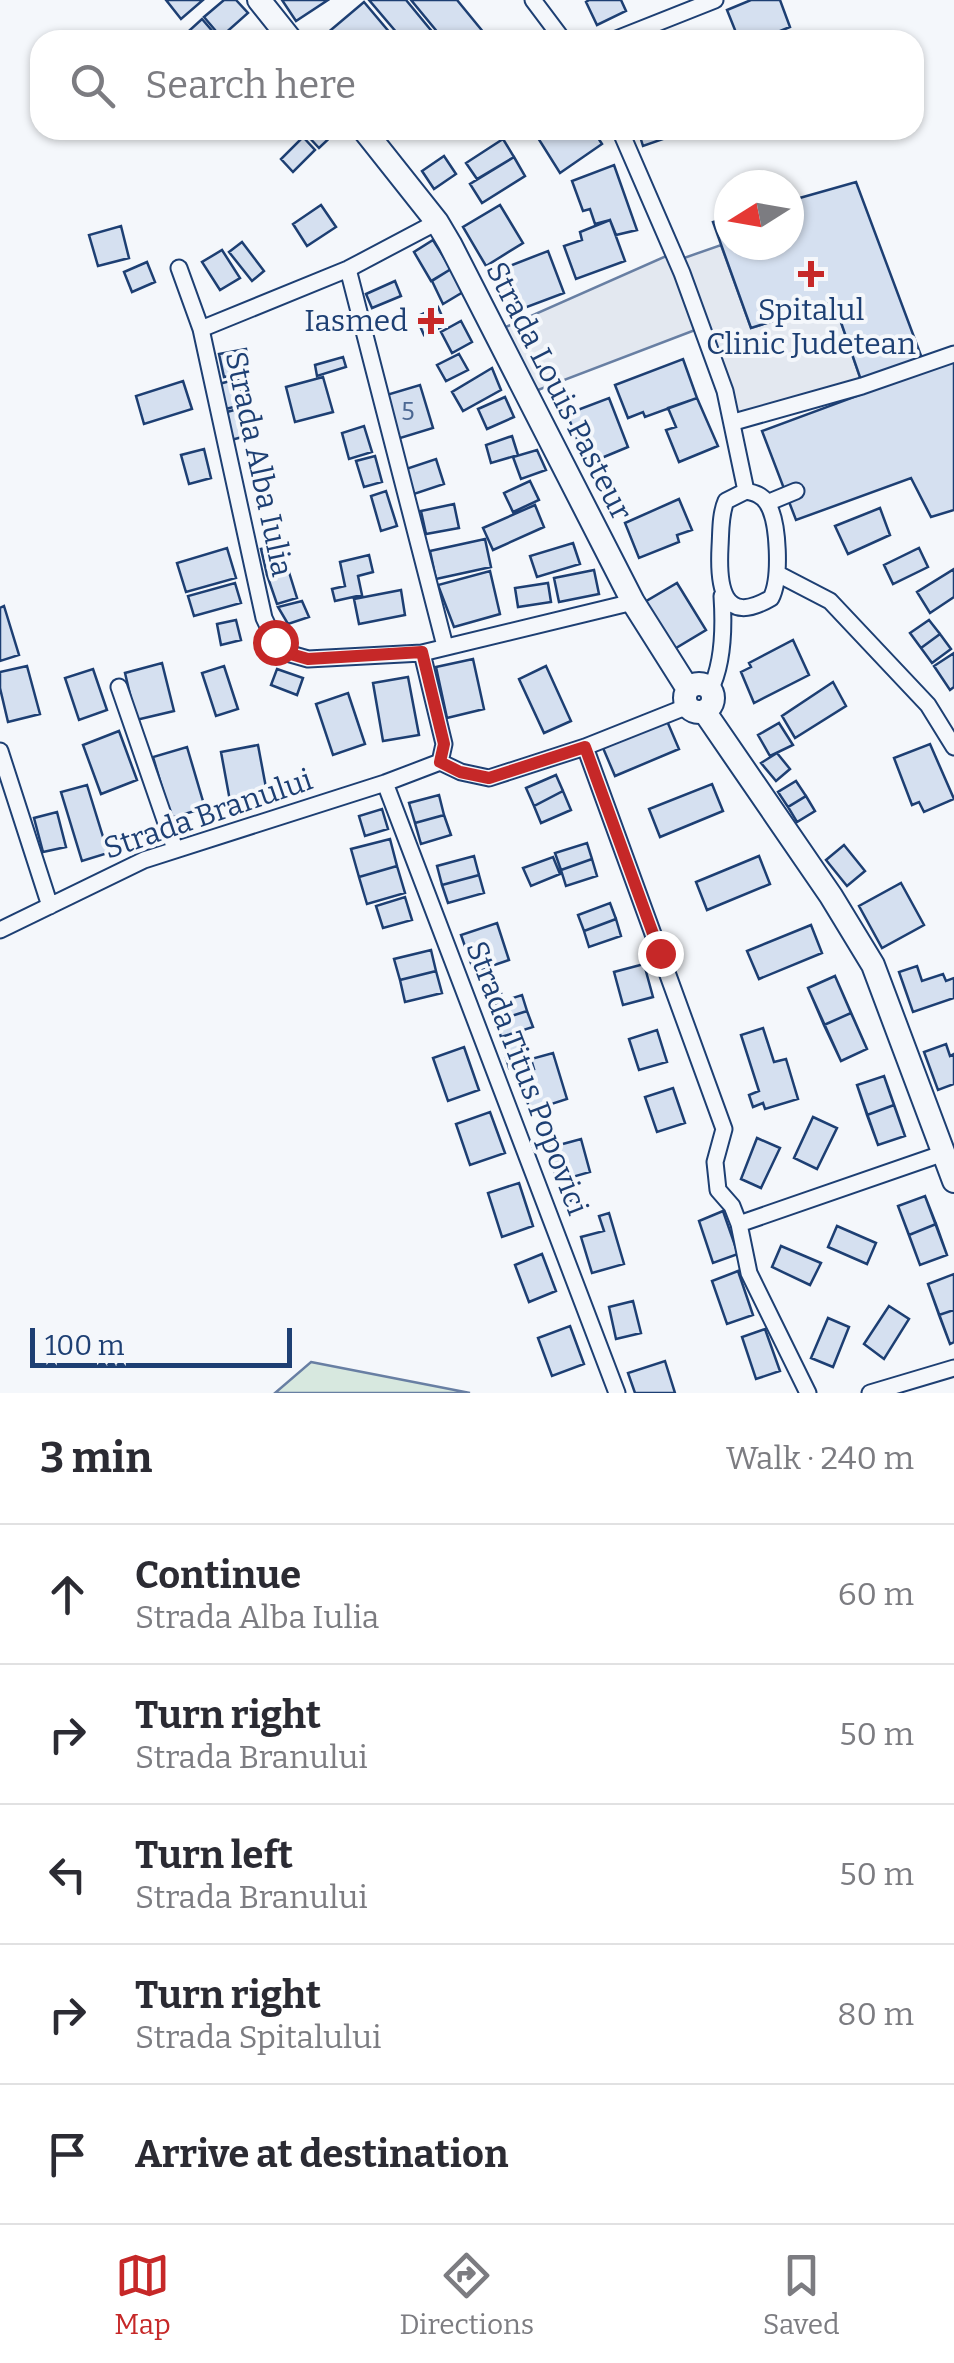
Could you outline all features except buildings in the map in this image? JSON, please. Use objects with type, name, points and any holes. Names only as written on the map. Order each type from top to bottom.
[{"type":"main road","points":[[259,0],[284,30]]},
{"type":"main road","name":"Strada Louis Pasteur","points":[[372,140],[437,222],[497,331],[633,602],[873,964],[954,1180]]},
{"type":"street","points":[[534,0],[556,30]]},
{"type":"street","points":[[639,30],[715,0]]},
{"type":"street","points":[[624,140],[682,273],[734,422],[746,491]]},
{"type":"street","points":[[202,328],[348,269],[437,222]]},
{"type":"street","name":"Strada Alba Iulia","points":[[179,268],[202,328],[264,618],[275,642],[287,653],[308,659],[422,652]]},
{"type":"street","points":[[348,269],[445,646]]},
{"type":"street","points":[[734,422],[862,386],[954,354]]},
{"type":"street","points":[[633,602],[422,652],[444,744],[440,762],[460,772],[489,778],[585,747],[697,699],[717,672],[723,628],[719,572],[723,509],[732,496],[746,491],[767,503],[774,521],[778,574],[771,598]]},
{"type":"street","points":[[767,503],[796,491]]},
{"type":"street","points":[[778,574],[830,601],[928,706],[954,747]]},
{"type":"street","points":[[722,589],[731,606],[744,607],[799,585]]},
{"type":"street","points":[[723,628],[744,607]]},
{"type":"street","points":[[119,688],[175,850]]},
{"type":"street","points":[[585,747],[724,1129],[714,1175],[718,1190],[732,1206],[749,1273],[808,1393]]},
{"type":"street","points":[[0,751],[50,906]]},
{"type":"street","name":"Strada Branului","points":[[0,930],[144,860],[385,784],[440,762]]},
{"type":"street","name":"Strada Titus Popovici","points":[[385,784],[617,1393]]},
{"type":"street","points":[[739,1224],[944,1153]]},
{"type":"street","points":[[870,1393],[954,1368]]},
{"type":"shaded area","points":[[714,247],[714,260],[726,260],[751,328],[834,302],[862,383],[738,414],[684,258]]},
{"type":"shaded area","points":[[673,253],[703,327],[525,395],[497,331]]},
{"type":"shaded area","points":[[311,1362],[470,1393],[275,1393]]},
{"type":"place","name":"Spitalul Clinic Judetean","points":[[811,274]]},
{"type":"place","name":"Iasmed","points":[[431,321]]},
{"type":"route","points":[[275,642],[287,653],[308,659],[422,652],[444,744],[440,762],[460,772],[489,778],[585,747],[660,953]]}]
